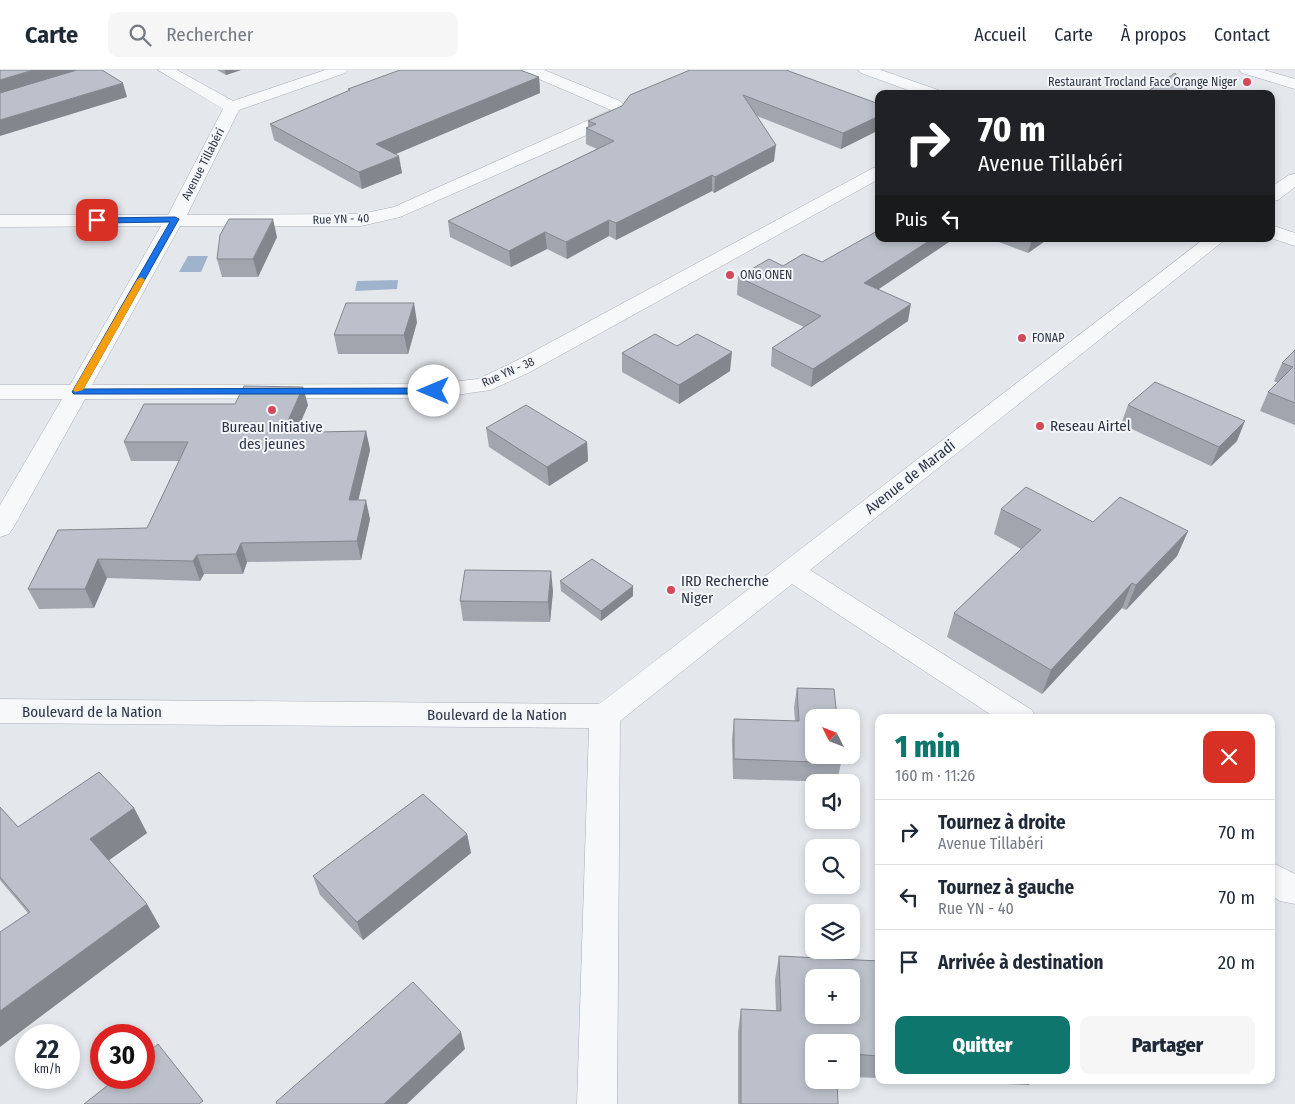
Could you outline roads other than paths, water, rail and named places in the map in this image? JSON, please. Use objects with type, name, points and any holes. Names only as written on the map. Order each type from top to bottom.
[{"type":"street","points":[[166,70],[232,107],[340,70]]},
{"type":"street","name":"Rue YN - 40","points":[[0,221],[175,219],[361,220],[400,211],[615,116],[620,110],[614,104],[530,70]]},
{"type":"street","points":[[866,70],[924,90]]},
{"type":"street","points":[[1247,70],[1295,84]]},
{"type":"street","name":"Avenue Tillabéri","points":[[0,528],[175,219],[232,107]]},
{"type":"street","name":"Rue YN - 38","points":[[0,392],[434,391],[483,384],[522,367],[875,174]]},
{"type":"street","points":[[1275,193],[1295,179]]},
{"type":"street","points":[[1275,232],[1295,240]]},
{"type":"street","name":"Avenue de Maradi","points":[[605,716],[1212,242]]},
{"type":"street","points":[[790,570],[1015,714]]},
{"type":"street","name":"Boulevard de la Nation","points":[[0,712],[605,716]]},
{"type":"street","points":[[596,1104],[605,716]]},
{"type":"water","points":[[188,256],[208,256],[201,272],[179,272]]},
{"type":"water","points":[[398,280],[397,289],[355,291],[357,281]]},
{"type":"place","name":"Restaurant Trocland Face Orange Niger","points":[[1247,82]]},
{"type":"place","name":"ONG ONEN","points":[[730,275]]},
{"type":"place","name":"FONAP","points":[[1022,338]]},
{"type":"place","name":"Bureau Initiative des jeunes","points":[[272,410]]},
{"type":"place","name":"Reseau Airtel","points":[[1040,426]]},
{"type":"place","name":"IRD Recherche Niger","points":[[671,590]]}]
